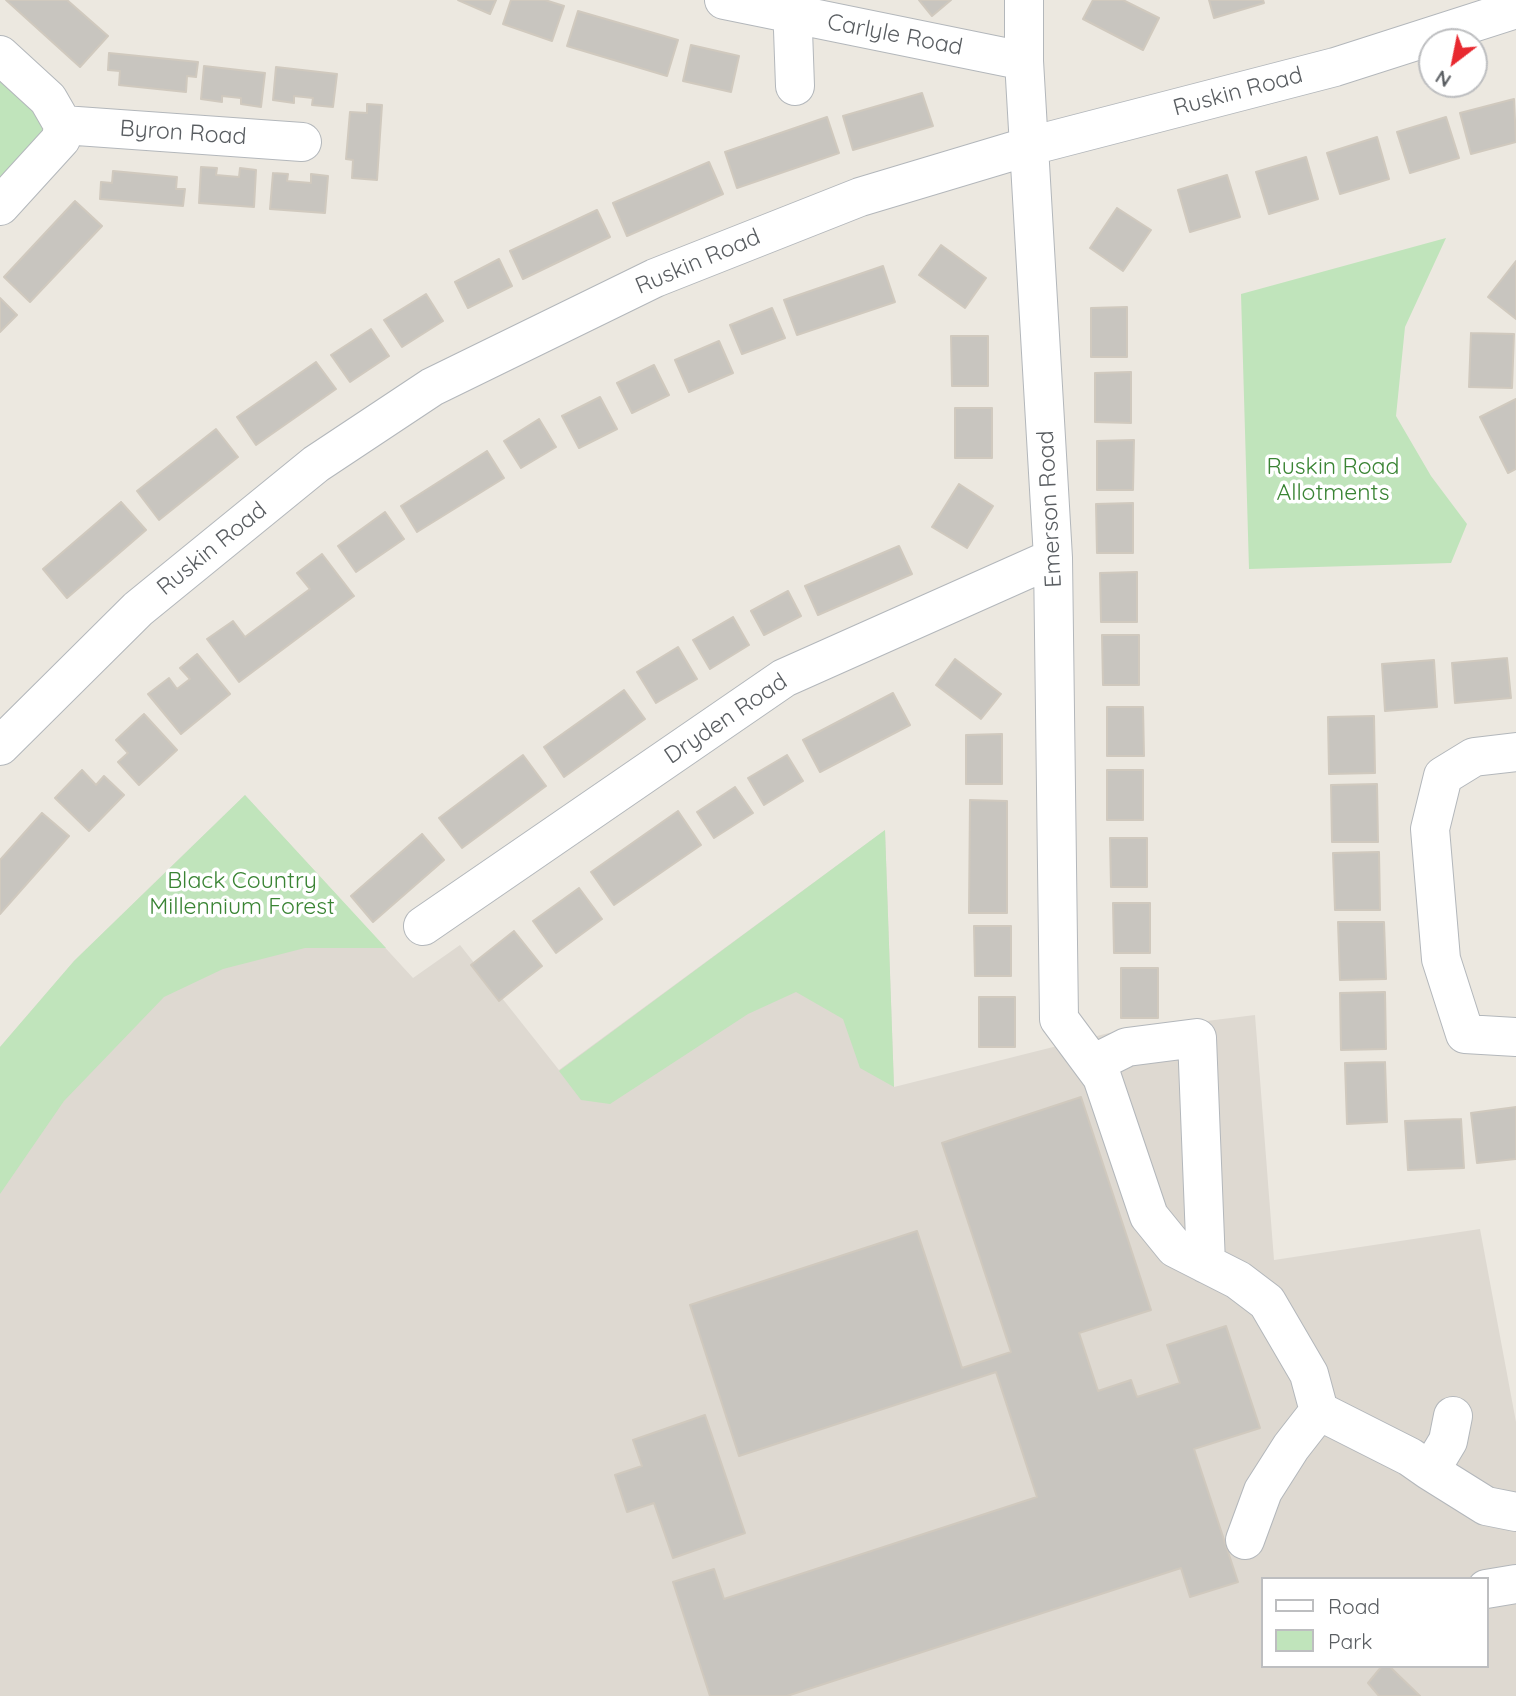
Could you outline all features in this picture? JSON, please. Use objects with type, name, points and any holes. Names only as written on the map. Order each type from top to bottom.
[{"type":"street","name":"Carlyle Road","points":[[724,0],[1024,61]]},
{"type":"street","name":"Emerson Road","points":[[1024,0],[1024,61],[1054,558],[1059,1019],[1093,1064]]},
{"type":"street","name":"Ruskin Road","points":[[0,746],[138,609],[316,464],[432,387],[655,278],[860,197],[1030,146],[1335,66],[1516,9]]},
{"type":"street","points":[[795,86],[793,30],[796,16]]},
{"type":"street","points":[[0,55],[48,99],[63,125],[61,139],[0,206]]},
{"type":"street","name":"Byron Road","points":[[63,125],[302,142]]},
{"type":"street","name":"Dryden Road","points":[[423,926],[784,678],[1054,558]]},
{"type":"street","points":[[1516,752],[1474,757],[1443,776],[1430,830],[1441,959],[1465,1034],[1516,1037]]},
{"type":"street","points":[[1206,1264],[1197,1038],[1127,1047],[1093,1064],[1102,1077],[1149,1216],[1175,1248],[1206,1264],[1238,1280],[1267,1302],[1309,1374],[1319,1411],[1410,1457],[1486,1506],[1516,1512]]},
{"type":"street","points":[[1245,1540],[1263,1491],[1291,1447],[1319,1411]]},
{"type":"street","points":[[1430,1471],[1448,1440],[1453,1416]]},
{"type":"street","points":[[1488,1589],[1516,1584]]},
{"type":"shaded area","points":[[245,795],[413,978],[460,945],[559,1070],[885,830],[894,1087],[1109,1033],[1255,1015],[1274,1260],[1480,1229],[1516,1422],[1516,1696],[0,1696],[0,1047],[74,961]]},
{"type":"green space","points":[[0,76],[41,113],[44,129],[36,148],[0,185]]},
{"type":"green space","name":"Ruskin Road Allotments","points":[[1446,238],[1405,327],[1396,416],[1431,476],[1467,524],[1451,563],[1249,569],[1241,294]]},
{"type":"green space","name":"Black Country Millennium Forest","points":[[245,795],[386,948],[305,948],[223,969],[164,997],[64,1101],[0,1194],[0,1047],[74,961]]},
{"type":"green space","points":[[885,830],[894,1087],[860,1068],[843,1019],[796,992],[748,1014],[610,1104],[581,1100],[559,1071]]},
{"type":"building","points":[[6,0],[67,0],[108,36],[80,67]]},
{"type":"building","points":[[458,0],[496,0],[490,14]]},
{"type":"building","points":[[511,0],[545,0],[564,6],[552,41],[503,24]]},
{"type":"building","points":[[919,0],[951,0],[932,16]]},
{"type":"building","points":[[1093,0],[1123,0],[1159,18],[1143,50],[1083,19]]},
{"type":"building","points":[[1209,0],[1263,0],[1264,3],[1214,18]]},
{"type":"building","points":[[578,11],[678,40],[667,76],[567,46]]},
{"type":"building","points":[[691,45],[739,56],[731,92],[683,81]]},
{"type":"building","points":[[109,53],[198,62],[196,77],[187,76],[186,92],[119,85],[120,71],[108,70]]},
{"type":"building","points":[[204,66],[265,73],[261,107],[241,104],[241,98],[222,96],[222,102],[201,99]]},
{"type":"building","points":[[276,67],[337,74],[333,107],[312,105],[313,98],[294,96],[294,103],[273,100]]},
{"type":"building","points":[[922,93],[933,126],[853,150],[843,116]]},
{"type":"building","points":[[1514,99],[1516,142],[1471,154],[1460,113]]},
{"type":"building","points":[[367,104],[382,105],[377,180],[352,178],[353,160],[346,159],[350,112],[367,113]]},
{"type":"building","points":[[827,117],[839,153],[737,188],[725,152]]},
{"type":"building","points":[[1446,117],[1459,158],[1410,173],[1397,132]]},
{"type":"building","points":[[1377,137],[1389,179],[1340,194],[1327,153]]},
{"type":"building","points":[[1306,157],[1318,199],[1269,214],[1256,172]]},
{"type":"building","points":[[709,162],[723,194],[627,236],[613,203]]},
{"type":"building","points":[[201,167],[217,168],[216,175],[239,177],[240,168],[256,170],[254,207],[199,203]]},
{"type":"building","points":[[113,171],[177,177],[176,189],[185,189],[183,206],[100,199],[101,182],[112,183]]},
{"type":"building","points":[[273,173],[288,174],[287,181],[311,183],[311,174],[328,176],[325,213],[270,209]]},
{"type":"building","points":[[1227,175],[1240,217],[1190,232],[1178,190]]},
{"type":"building","points":[[75,201],[102,226],[30,302],[4,277]]},
{"type":"building","points":[[1117,208],[1151,230],[1123,271],[1090,248]]},
{"type":"building","points":[[597,210],[610,237],[523,279],[510,251]]},
{"type":"building","points":[[941,245],[986,278],[965,308],[919,275]]},
{"type":"building","points":[[499,259],[512,286],[468,308],[455,282]]},
{"type":"building","points":[[1516,261],[1516,319],[1488,297]]},
{"type":"building","points":[[883,266],[895,302],[797,335],[784,300]]},
{"type":"building","points":[[426,294],[443,321],[402,347],[384,320]]},
{"type":"building","points":[[0,298],[17,315],[0,332]]},
{"type":"building","points":[[1127,307],[1127,357],[1091,357],[1091,308]]},
{"type":"building","points":[[772,308],[785,338],[742,354],[730,325]]},
{"type":"building","points":[[371,329],[389,356],[350,382],[331,355]]},
{"type":"building","points":[[1471,333],[1514,334],[1512,388],[1469,387]]},
{"type":"building","points":[[951,336],[988,336],[988,386],[952,386]]},
{"type":"building","points":[[719,341],[733,373],[689,392],[675,360]]},
{"type":"building","points":[[316,362],[336,389],[256,445],[237,417]]},
{"type":"building","points":[[654,365],[669,395],[632,413],[617,383]]},
{"type":"building","points":[[1131,372],[1131,423],[1095,422],[1095,373]]},
{"type":"building","points":[[600,397],[617,429],[579,448],[562,416]]},
{"type":"building","points":[[1516,399],[1516,469],[1508,473],[1480,417]]},
{"type":"building","points":[[955,408],[992,408],[992,458],[955,458]]},
{"type":"building","points":[[539,419],[556,447],[521,468],[504,441]]},
{"type":"building","points":[[216,429],[238,457],[159,520],[137,491]]},
{"type":"building","points":[[1134,440],[1133,490],[1097,490],[1097,441]]},
{"type":"building","points":[[487,451],[504,478],[417,532],[401,506]]},
{"type":"building","points":[[959,484],[993,506],[967,548],[932,527]]},
{"type":"building","points":[[121,502],[146,530],[67,598],[43,569]]},
{"type":"building","points":[[1133,503],[1133,553],[1097,553],[1096,504]]},
{"type":"building","points":[[385,512],[404,539],[356,572],[338,546]]},
{"type":"building","points":[[899,546],[912,574],[818,615],[805,586]]},
{"type":"building","points":[[322,554],[354,596],[239,682],[207,639],[233,621],[245,637],[310,589],[297,573]]},
{"type":"building","points":[[1137,572],[1137,622],[1101,622],[1100,573]]},
{"type":"building","points":[[788,591],[801,616],[764,635],[751,611]]},
{"type":"building","points":[[733,617],[749,645],[710,669],[693,640]]},
{"type":"building","points":[[1102,635],[1139,635],[1139,685],[1103,685]]},
{"type":"building","points":[[678,647],[697,679],[656,703],[637,672]]},
{"type":"building","points":[[197,654],[230,694],[181,734],[148,694],[169,678],[177,689],[190,679],[180,668]]},
{"type":"building","points":[[1507,658],[1511,698],[1455,703],[1452,663]]},
{"type":"building","points":[[955,659],[1001,694],[981,719],[936,685]]},
{"type":"building","points":[[1434,660],[1437,707],[1385,711],[1382,664]]},
{"type":"building","points":[[624,690],[645,719],[564,777],[544,747]]},
{"type":"building","points":[[893,693],[910,725],[820,772],[803,740]]},
{"type":"building","points":[[1107,707],[1143,707],[1144,756],[1107,756]]},
{"type":"building","points":[[144,714],[177,750],[139,785],[118,762],[128,753],[116,740]]},
{"type":"building","points":[[1374,716],[1375,773],[1329,774],[1328,717]]},
{"type":"building","points":[[1002,734],[1002,784],[966,784],[966,735]]},
{"type":"building","points":[[523,755],[546,786],[462,848],[439,818]]},
{"type":"building","points":[[787,755],[803,781],[764,805],[748,778]]},
{"type":"building","points":[[82,770],[96,785],[104,776],[124,795],[89,831],[55,798]]},
{"type":"building","points":[[1107,770],[1143,770],[1143,820],[1107,820]]},
{"type":"building","points":[[1377,784],[1378,842],[1332,842],[1331,785]]},
{"type":"building","points":[[735,787],[753,813],[714,838],[697,812]]},
{"type":"building","points":[[970,800],[1007,801],[1007,913],[969,913]]},
{"type":"building","points":[[678,811],[701,845],[614,905],[591,872]]},
{"type":"building","points":[[42,813],[69,836],[0,914],[0,860]]},
{"type":"building","points":[[422,834],[444,860],[373,922],[351,896]]},
{"type":"building","points":[[1110,838],[1147,838],[1147,887],[1111,887]]},
{"type":"building","points":[[1379,852],[1380,910],[1335,910],[1333,853]]},
{"type":"building","points":[[579,888],[602,919],[556,953],[533,921]]},
{"type":"building","points":[[1113,903],[1150,903],[1150,953],[1114,953]]},
{"type":"building","points":[[1338,922],[1384,922],[1386,979],[1340,980]]},
{"type":"building","points":[[974,926],[1011,926],[1011,976],[975,976]]},
{"type":"building","points":[[514,931],[542,966],[499,1001],[471,965]]},
{"type":"building","points":[[1121,968],[1158,968],[1158,1018],[1121,1018]]},
{"type":"building","points":[[1385,992],[1386,1049],[1341,1050],[1340,993]]},
{"type":"building","points":[[979,997],[1015,997],[1015,1047],[979,1047]]},
{"type":"building","points":[[1385,1062],[1387,1122],[1347,1124],[1345,1063]]},
{"type":"building","points":[[1081,1097],[1151,1310],[1079,1333],[1098,1391],[1131,1380],[1137,1397],[1180,1383],[1167,1345],[1226,1326],[1260,1428],[1194,1449],[1238,1582],[1190,1597],[1181,1568],[787,1696],[710,1696],[673,1582],[714,1569],[724,1599],[1037,1497],[996,1372],[739,1456],[690,1305],[917,1231],[962,1368],[1011,1352],[942,1143]]},
{"type":"building","points":[[1516,1107],[1516,1159],[1477,1163],[1471,1113]]},
{"type":"building","points":[[1461,1119],[1464,1168],[1408,1170],[1405,1121]]},
{"type":"building","points":[[705,1415],[745,1533],[673,1558],[654,1503],[627,1512],[615,1475],[642,1466],[633,1440]]},
{"type":"building","points":[[1380,1668],[1391,1668],[1420,1696],[1379,1696],[1368,1683]]}]
